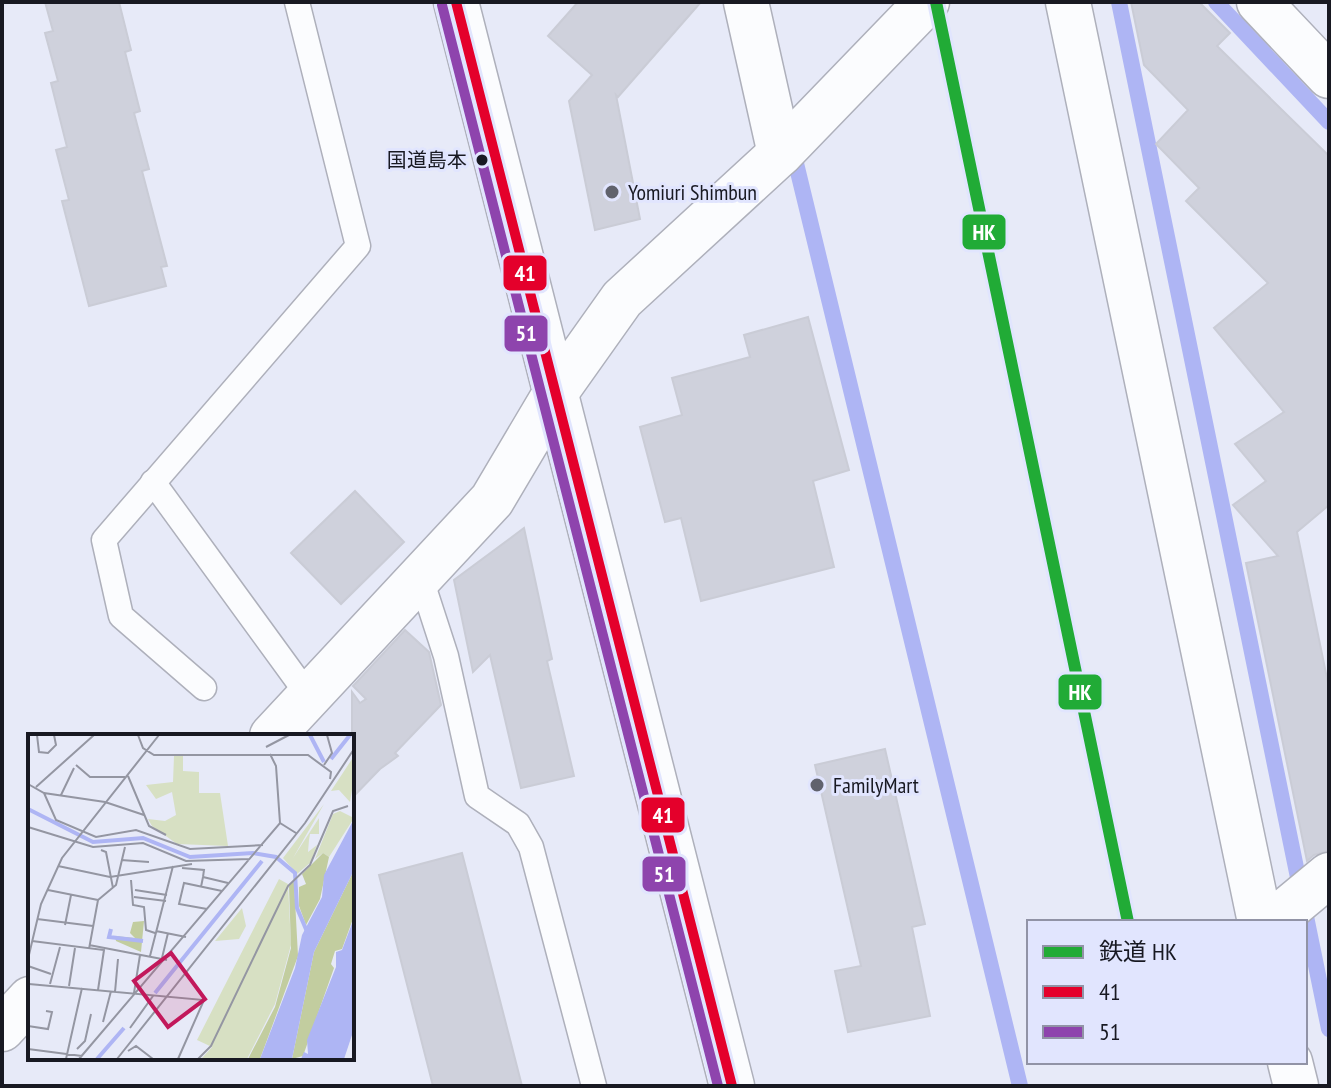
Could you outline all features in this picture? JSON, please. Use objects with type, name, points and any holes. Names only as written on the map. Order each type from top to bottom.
[{"type":"main road","points":[[456,2],[732,1086]]},
{"type":"main road","points":[[746,2],[790,144]]},
{"type":"main road","points":[[274,734],[492,500],[556,392],[622,299],[790,144],[927,2]]},
{"type":"main road","points":[[1068,2],[1272,918],[1324,879]]},
{"type":"main road","points":[[1259,2],[1329,76]]},
{"type":"main road","points":[[2,1029],[28,1001]]},
{"type":"main road","points":[[1290,1064],[1296,1086]]},
{"type":"lane","points":[[204,688],[121,616],[104,540],[358,246],[297,2]]},
{"type":"lane","points":[[153,482],[308,695]]},
{"type":"lane","points":[[421,579],[446,656],[477,796],[518,824],[531,847],[594,1086]]},
{"type":"building","points":[[45,2],[119,2],[131,50],[125,52],[140,111],[134,113],[149,169],[142,171],[167,266],[161,267],[166,286],[89,306],[62,201],[69,200],[56,150],[67,147],[51,83],[58,81],[45,33],[53,31]]},
{"type":"building","points":[[578,2],[701,2],[618,97],[616,95],[640,219],[595,230],[569,101],[592,75],[548,36]]},
{"type":"building","points":[[1131,2],[1199,2],[1230,33],[1217,46],[1329,156],[1329,505],[1297,532],[1329,688],[1329,851],[1314,855],[1307,861],[1246,563],[1278,556],[1233,505],[1266,481],[1235,444],[1284,412],[1214,328],[1268,283],[1186,201],[1199,188],[1156,144],[1188,110],[1144,65]]},
{"type":"building","points":[[808,317],[849,470],[813,481],[834,567],[701,601],[681,518],[665,522],[640,427],[682,415],[672,378],[750,357],[744,335]]},
{"type":"building","points":[[355,491],[404,542],[341,604],[291,553]]},
{"type":"building","points":[[524,528],[552,659],[547,661],[574,776],[521,788],[490,655],[473,672],[454,580]]},
{"type":"building","points":[[405,630],[429,652],[441,705],[395,753],[398,756],[380,769],[354,796],[352,692],[360,703],[366,699],[353,686]]},
{"type":"building","points":[[885,749],[925,924],[912,927],[930,1016],[848,1032],[835,971],[861,966],[815,765]]},
{"type":"building","points":[[462,853],[522,1086],[433,1086],[379,875]]},
{"type":"waterway","points":[[1119,2],[1307,920]]},
{"type":"waterway","points":[[1216,2],[1329,122]]},
{"type":"waterway","points":[[792,147],[1020,1086]]},
{"type":"waterway","points":[[1307,921],[1329,1029]]},
{"type":"rail line","name":"HK","points":[[936,2],[1128,920]]},
{"type":"transit line","name":"41","points":[[456,2],[732,1086]]},
{"type":"transit line","name":"51","points":[[442,5],[718,1086]]},
{"type":"place","name":"国道島本","points":[[482,160]]},
{"type":"place","name":"Yomiuri Shimbun","points":[[612,192]]},
{"type":"place","name":"FamilyMart","points":[[817,785]]}]
